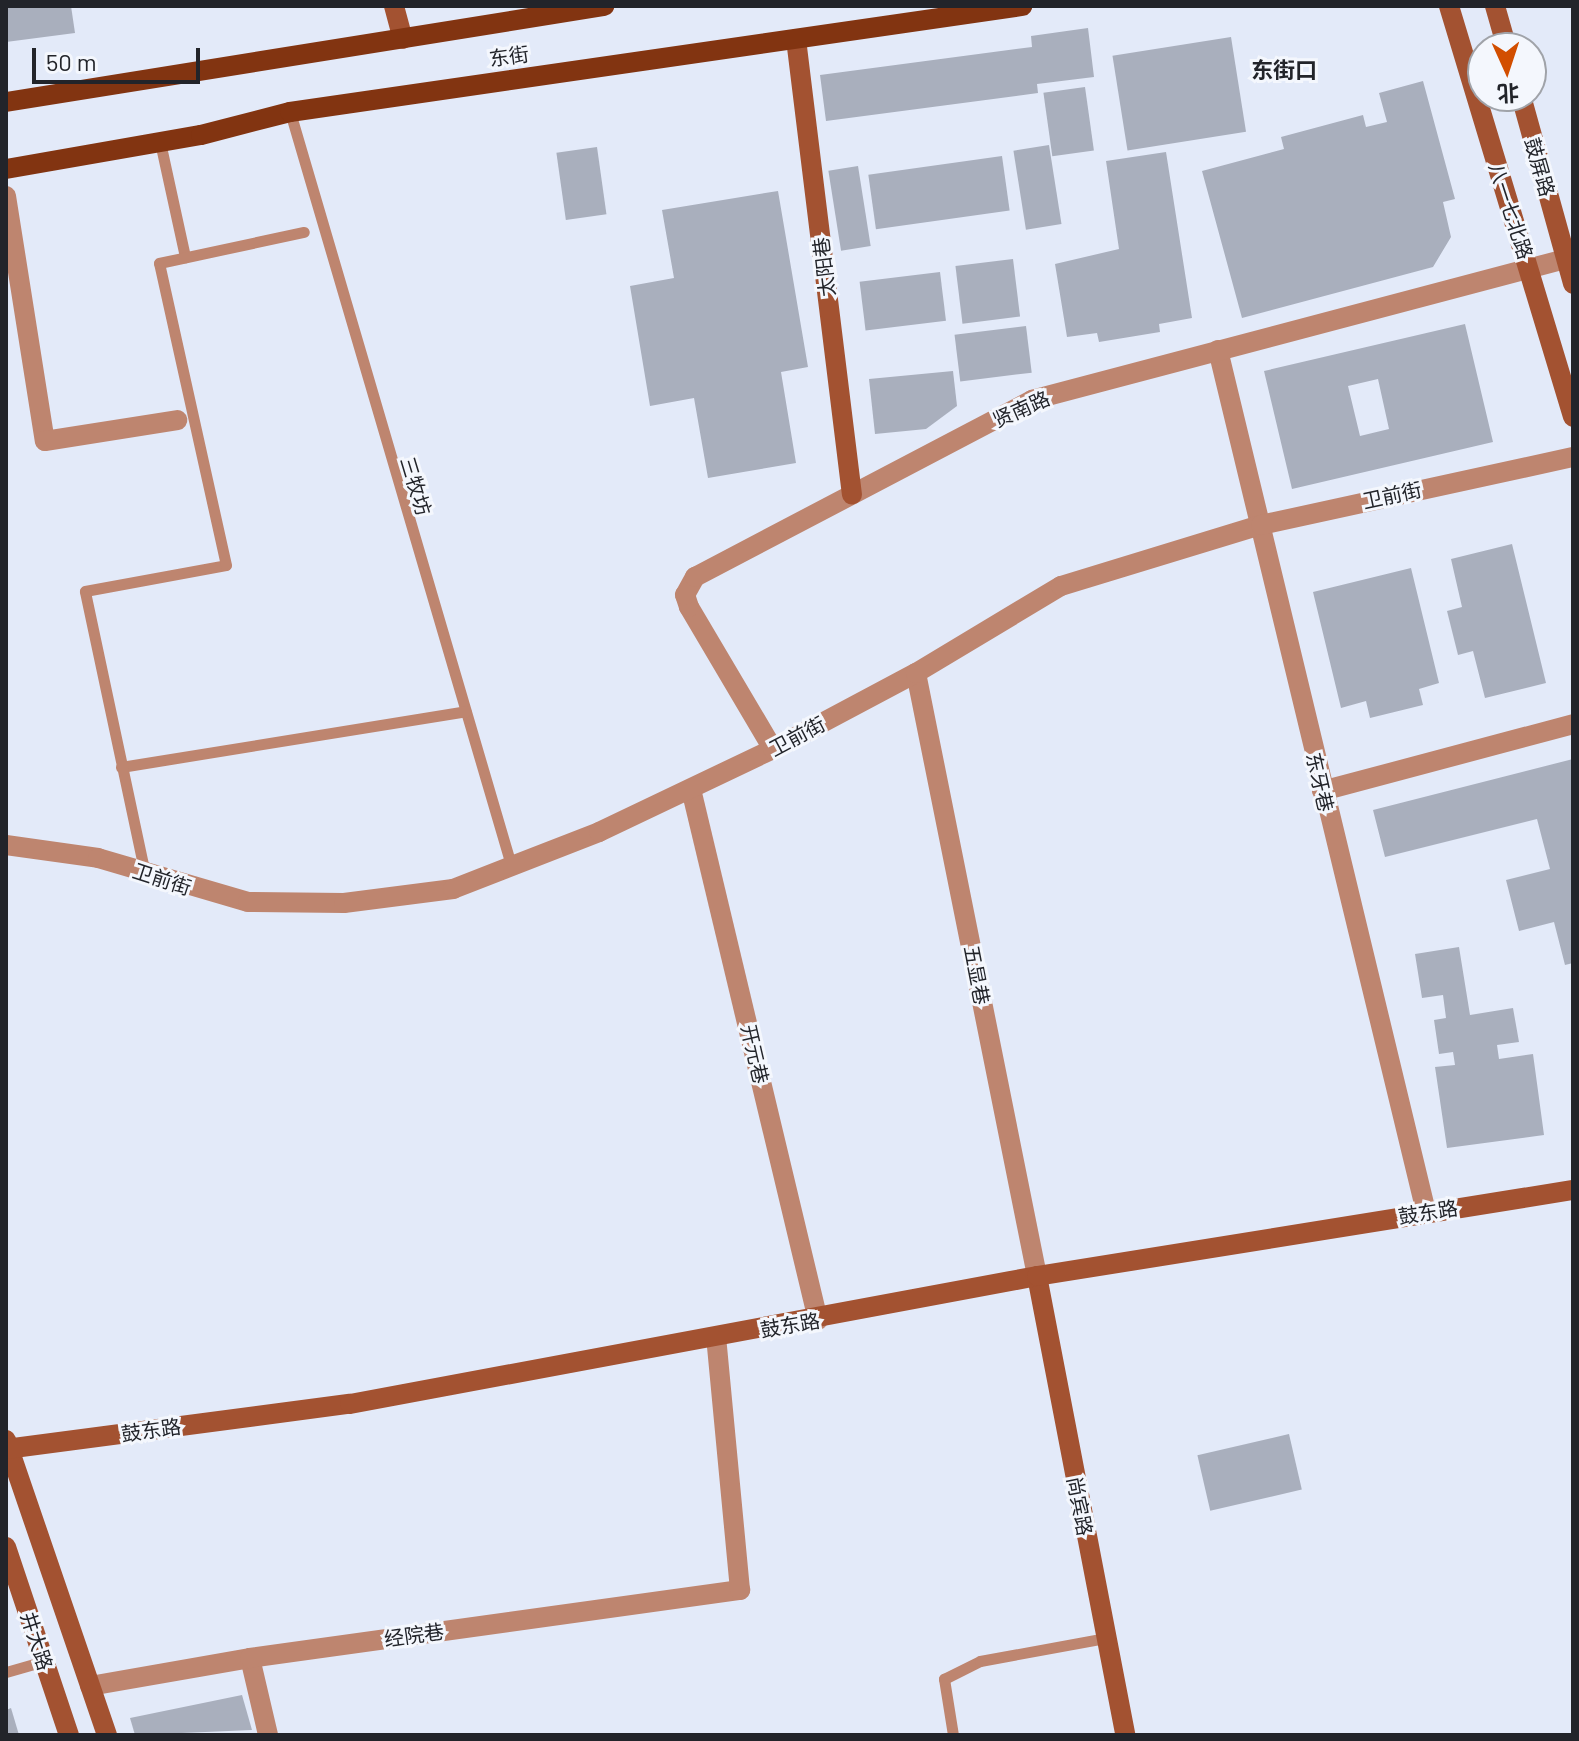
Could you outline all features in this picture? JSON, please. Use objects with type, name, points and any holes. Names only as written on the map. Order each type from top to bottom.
[{"type":"main road","name":"东街","points":[[6,102],[604,6]]},
{"type":"main road","name":"东街","points":[[6,169],[160,142],[290,112],[1022,6]]},
{"type":"street","points":[[394,6],[403,39]]},
{"type":"street","name":"八一七北路","points":[[1449,6],[1573,417]]},
{"type":"street","points":[[1495,6],[1502,32]]},
{"type":"street","name":"太阳巷","points":[[796,39],[852,495]]},
{"type":"street","name":"鼓屏路","points":[[1526,112],[1570,258],[1573,284]]},
{"type":"street","points":[[6,196],[45,441],[177,420]]},
{"type":"street","name":"贤南路","points":[[773,749],[685,595],[695,577],[1032,400],[1570,258]]},
{"type":"street","name":"东牙巷","points":[[1218,350],[1426,1212]]},
{"type":"street","name":"卫前街","points":[[6,845],[98,858],[146,875],[248,902],[315,904],[453,889],[512,869],[773,749],[916,673],[1061,586],[1261,525],[1573,457]]},
{"type":"street","name":"五显巷","points":[[916,673],[1037,1276]]},
{"type":"street","points":[[1322,791],[1573,724]]},
{"type":"street","name":"开元巷","points":[[691,789],[818,1320]]},
{"type":"street","name":"鼓东路","points":[[7,1446],[350,1404],[818,1320],[1037,1276],[1573,1190]]},
{"type":"street","name":"尚宾路","points":[[1037,1276],[1125,1735]]},
{"type":"street","name":"经院巷","points":[[90,1686],[250,1658],[740,1590],[716,1338]]},
{"type":"street","points":[[7,1446],[107,1735]]},
{"type":"street","name":"井大路","points":[[6,1547],[69,1735]]},
{"type":"street","points":[[250,1658],[268,1735]]},
{"type":"lane","name":"三牧坊","points":[[290,112],[512,869]]},
{"type":"lane","points":[[160,142],[185,257]]},
{"type":"lane","points":[[146,875],[85,591],[226,565],[159,263],[304,232]]},
{"type":"lane","points":[[121,767],[465,711]]},
{"type":"lane","points":[[953,1735],[944,1679],[980,1661],[1105,1638]]},
{"type":"lane","points":[[6,1672],[44,1661]]},
{"type":"building","points":[[6,6],[71,6],[75,33],[6,42]]},
{"type":"building","points":[[1088,28],[1094,77],[1037,84],[1038,93],[826,121],[820,75],[1032,47],[1031,36]]},
{"type":"building","points":[[1231,37],[1246,132],[1127,151],[1112,56]]},
{"type":"building","points":[[1423,81],[1455,199],[1443,202],[1451,237],[1433,267],[1242,318],[1202,171],[1284,149],[1281,137],[1363,115],[1366,127],[1387,122],[1379,93]]},
{"type":"building","points":[[1085,87],[1094,150],[1052,156],[1043,93]]},
{"type":"building","points":[[1049,145],[1062,224],[1026,230],[1013,151]]},
{"type":"building","points":[[597,147],[606,214],[566,220],[556,153]]},
{"type":"building","points":[[1166,152],[1192,318],[1159,324],[1160,332],[1099,342],[1097,333],[1067,337],[1055,264],[1119,249],[1106,161]]},
{"type":"building","points":[[1002,156],[1010,210],[876,229],[868,175]]},
{"type":"building","points":[[858,166],[871,246],[841,251],[828,171]]},
{"type":"building","points":[[778,191],[808,367],[781,372],[796,463],[708,478],[694,398],[650,406],[630,286],[674,278],[662,210]]},
{"type":"building","points":[[1013,259],[1020,317],[963,324],[955,266]]},
{"type":"building","points":[[940,272],[946,321],[866,331],[860,282]]},
{"type":"building","points":[[1465,324],[1493,442],[1292,489],[1264,371]],"holes":[[[1378,379],[1389,429],[1360,436],[1348,386]]]},
{"type":"building","points":[[1026,326],[1032,373],[960,381],[955,335]]},
{"type":"building","points":[[953,371],[957,406],[926,429],[875,434],[869,379]]},
{"type":"building","points":[[1512,544],[1546,683],[1485,698],[1473,651],[1458,655],[1447,611],[1462,607],[1451,559]]},
{"type":"building","points":[[1411,568],[1439,683],[1419,689],[1423,705],[1370,718],[1366,701],[1341,708],[1313,592]]},
{"type":"building","points":[[1573,759],[1573,963],[1565,965],[1554,922],[1519,931],[1506,880],[1550,869],[1537,819],[1385,857],[1373,810]]},
{"type":"building","points":[[1459,947],[1470,1015],[1513,1008],[1519,1042],[1497,1045],[1499,1059],[1533,1054],[1544,1135],[1447,1148],[1435,1067],[1455,1065],[1453,1052],[1439,1054],[1434,1020],[1446,1018],[1443,995],[1422,998],[1415,954]]},
{"type":"building","points":[[1289,1434],[1302,1490],[1210,1511],[1197,1455]]},
{"type":"building","points":[[242,1695],[252,1730],[135,1735],[130,1718]]},
{"type":"building","points":[[11,1708],[19,1735],[6,1735],[6,1710]]},
{"type":"district","name":"东街口","points":[[1284,70]]}]
